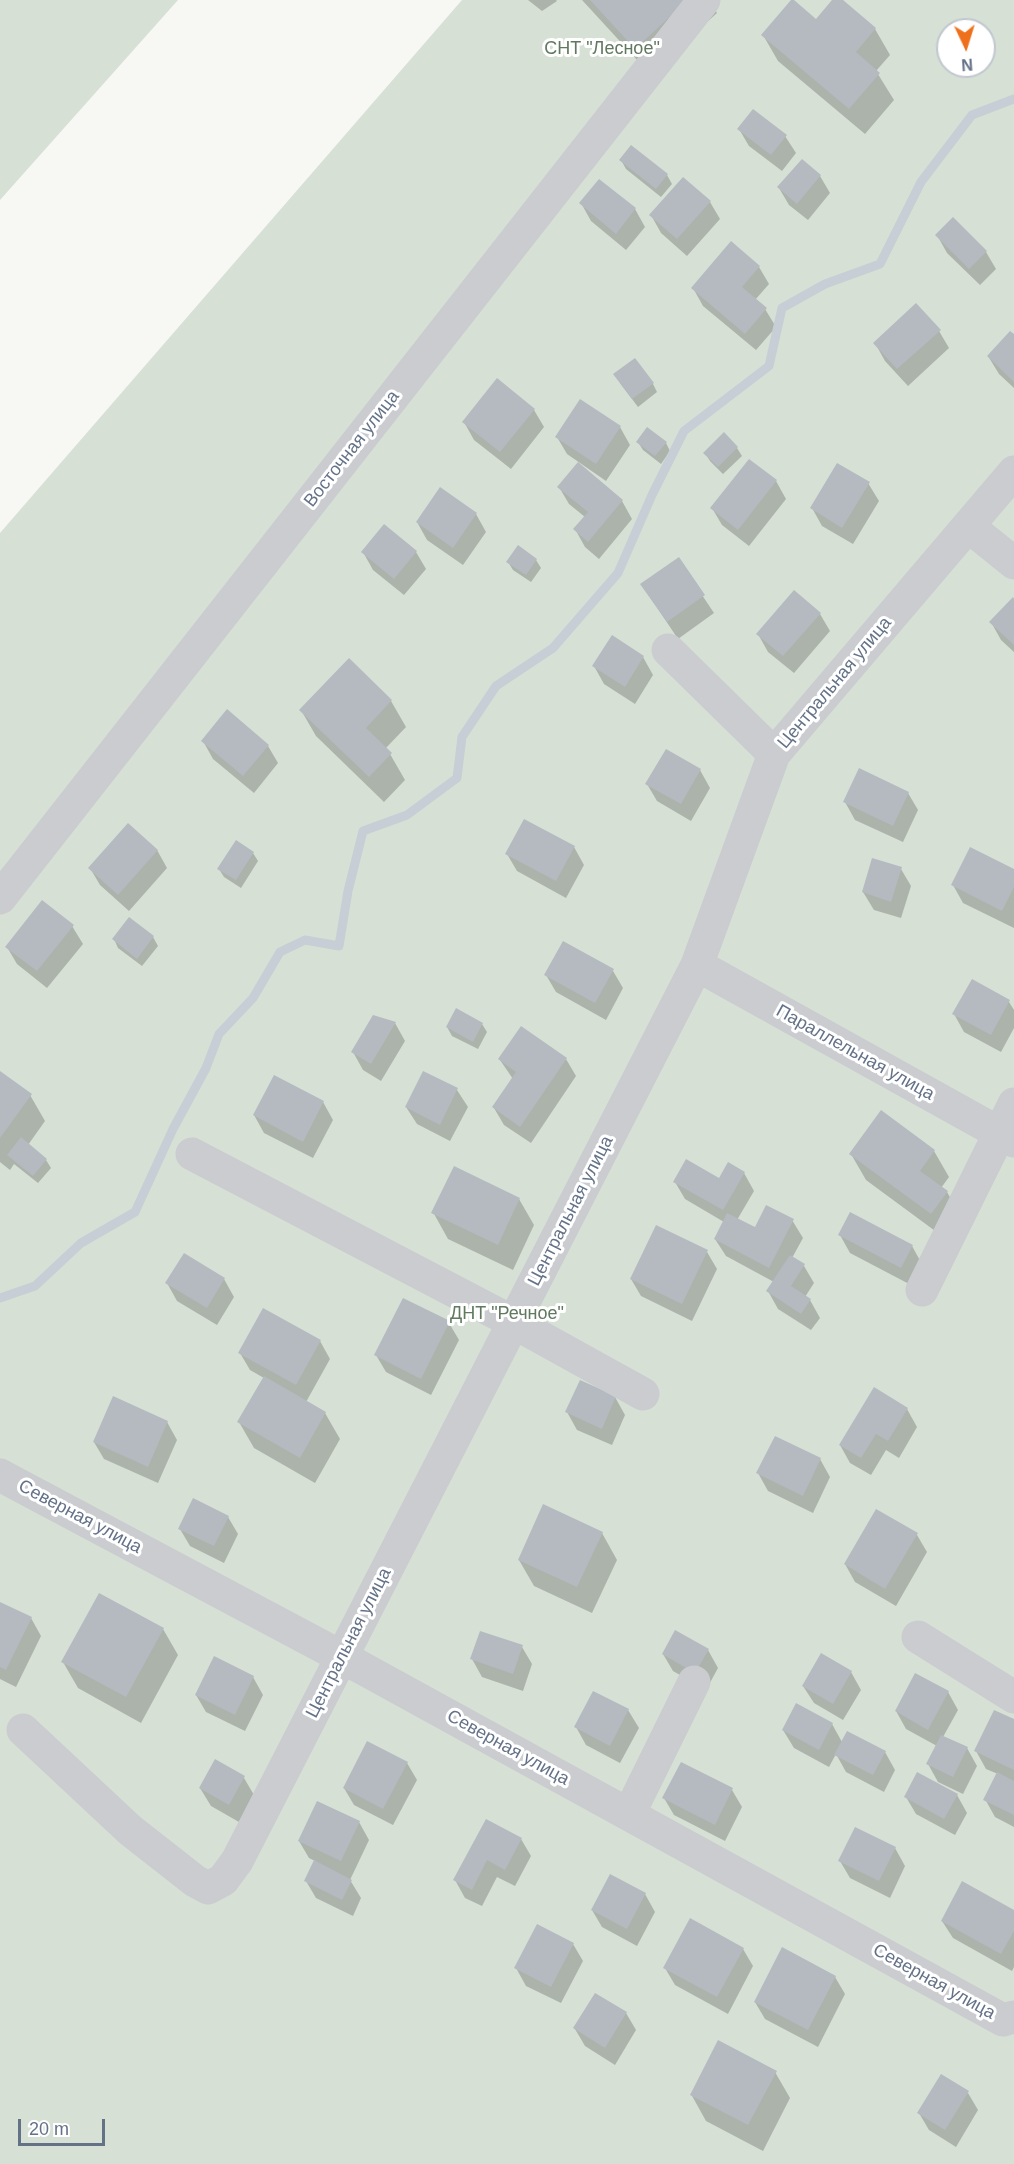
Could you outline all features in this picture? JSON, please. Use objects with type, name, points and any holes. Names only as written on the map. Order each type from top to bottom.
[{"type":"street","name":"Восточная улица","points":[[0,898],[704,0]]},
{"type":"street","name":"Центральная улица","points":[[23,1730],[130,1830],[195,1881],[208,1888],[223,1880],[237,1861],[697,965],[774,754],[1014,471]]},
{"type":"street","points":[[968,526],[1014,563]]},
{"type":"street","points":[[668,650],[774,754]]},
{"type":"street","name":"Параллельная улица","points":[[697,965],[1007,1137]]},
{"type":"street","points":[[922,1290],[1007,1137],[1014,1104]]},
{"type":"street","points":[[192,1154],[513,1322],[643,1394]]},
{"type":"street","name":"Северная улица","points":[[0,1475],[342,1657],[1003,2020],[1014,2017]]},
{"type":"street","points":[[918,1637],[1014,1697]]},
{"type":"street","points":[[629,1814],[694,1682]]},
{"type":"green space","points":[[0,0],[178,0],[0,200]]},
{"type":"green space","name":"ДНТ \"Речное\"","points":[[462,0],[1014,0],[1014,2164],[0,2164],[0,533]]},
{"type":"building","points":[[590,0],[688,0],[635,49]]},
{"type":"building","points":[[791,0],[794,0],[816,19],[832,0],[843,0],[876,28],[856,52],[880,73],[849,109],[761,35]]},
{"type":"building","points":[[753,109],[787,135],[771,155],[737,129]]},
{"type":"building","points":[[631,145],[668,174],[656,189],[619,160]]},
{"type":"building","points":[[802,159],[821,175],[797,204],[777,187]]},
{"type":"building","points":[[683,177],[711,201],[677,239],[649,215]]},
{"type":"building","points":[[599,179],[636,208],[616,234],[579,203]]},
{"type":"building","points":[[953,217],[987,251],[969,269],[935,235]]},
{"type":"building","points":[[731,241],[760,266],[742,287],[767,308],[745,334],[691,288]]},
{"type":"building","points":[[916,303],[941,330],[897,369],[873,343]]},
{"type":"building","points":[[1010,331],[1014,334],[1014,382],[987,356]]},
{"type":"building","points":[[635,358],[654,383],[632,399],[613,374]]},
{"type":"building","points":[[497,378],[535,409],[500,452],[462,422]]},
{"type":"building","points":[[580,399],[621,426],[596,464],[555,437]]},
{"type":"building","points":[[647,427],[667,442],[655,456],[636,442]]},
{"type":"building","points":[[724,432],[738,447],[718,467],[703,453]]},
{"type":"building","points":[[749,459],[777,480],[738,530],[710,508]]},
{"type":"building","points":[[578,462],[623,500],[588,542],[573,529],[588,512],[557,487]]},
{"type":"building","points":[[837,463],[870,482],[842,528],[810,508]]},
{"type":"building","points":[[440,487],[477,513],[453,548],[416,522]]},
{"type":"building","points":[[384,524],[417,551],[394,579],[361,552]]},
{"type":"building","points":[[518,545],[537,559],[526,575],[506,562]]},
{"type":"building","points":[[679,557],[705,595],[667,622],[640,584]]},
{"type":"building","points":[[794,590],[821,613],[783,656],[756,634]]},
{"type":"building","points":[[1013,597],[1014,599],[1014,645],[989,622]]},
{"type":"building","points":[[612,635],[644,656],[625,687],[592,666]]},
{"type":"building","points":[[349,658],[392,700],[366,728],[392,753],[369,777],[299,710]]},
{"type":"building","points":[[227,709],[269,745],[243,776],[201,741]]},
{"type":"building","points":[[666,749],[701,769],[681,804],[645,784]]},
{"type":"building","points":[[859,768],[909,792],[893,826],[843,802]]},
{"type":"building","points":[[524,819],[575,846],[556,881],[505,854]]},
{"type":"building","points":[[128,823],[158,850],[118,895],[88,868]]},
{"type":"building","points":[[236,840],[254,852],[236,880],[217,869]]},
{"type":"building","points":[[970,847],[1014,869],[1014,887],[1002,911],[951,885]]},
{"type":"building","points":[[872,858],[902,867],[891,902],[862,892]]},
{"type":"building","points":[[42,900],[74,925],[37,971],[5,947]]},
{"type":"building","points":[[129,917],[154,936],[137,959],[112,939]]},
{"type":"building","points":[[563,941],[614,969],[595,1003],[544,975]]},
{"type":"building","points":[[972,979],[1010,1000],[991,1035],[952,1014]]},
{"type":"building","points":[[456,1008],[483,1023],[473,1042],[446,1027]]},
{"type":"building","points":[[373,1015],[396,1022],[371,1064],[351,1052]]},
{"type":"building","points":[[521,1026],[567,1058],[520,1127],[492,1107],[516,1072],[498,1059]]},
{"type":"building","points":[[0,1071],[32,1094],[0,1138]]},
{"type":"building","points":[[423,1071],[458,1088],[440,1125],[405,1107]]},
{"type":"building","points":[[274,1075],[324,1101],[303,1142],[253,1115]]},
{"type":"building","points":[[881,1110],[935,1150],[920,1171],[948,1191],[931,1214],[849,1154]]},
{"type":"building","points":[[21,1137],[47,1159],[33,1176],[7,1155]]},
{"type":"building","points":[[686,1159],[719,1178],[728,1162],[745,1172],[723,1210],[673,1182]]},
{"type":"building","points":[[454,1166],[520,1198],[498,1245],[431,1213]]},
{"type":"building","points":[[766,1205],[794,1219],[769,1268],[714,1239],[727,1213],[755,1227]]},
{"type":"building","points":[[850,1212],[913,1245],[901,1268],[838,1235]]},
{"type":"building","points":[[656,1225],[708,1250],[682,1304],[630,1279]]},
{"type":"building","points":[[184,1253],[225,1278],[207,1308],[165,1283]]},
{"type":"building","points":[[790,1255],[805,1264],[791,1286],[811,1299],[801,1314],[766,1291]]},
{"type":"building","points":[[403,1298],[450,1321],[421,1379],[374,1355]]},
{"type":"building","points":[[263,1308],[321,1340],[296,1385],[238,1353]]},
{"type":"building","points":[[264,1376],[326,1412],[300,1458],[237,1422]]},
{"type":"building","points":[[580,1380],[616,1396],[602,1429],[565,1412]]},
{"type":"building","points":[[874,1387],[908,1408],[888,1441],[876,1434],[861,1458],[839,1445]]},
{"type":"building","points":[[113,1396],[168,1421],[148,1467],[93,1442]]},
{"type":"building","points":[[775,1436],[821,1458],[803,1496],[756,1473]]},
{"type":"building","points":[[193,1498],[229,1516],[214,1546],[178,1529]]},
{"type":"building","points":[[543,1504],[603,1532],[577,1587],[518,1560]]},
{"type":"building","points":[[876,1509],[918,1533],[885,1589],[844,1564]]},
{"type":"building","points":[[99,1593],[164,1628],[126,1697],[61,1662]]},
{"type":"building","points":[[0,1602],[32,1617],[6,1670],[0,1667]]},
{"type":"building","points":[[675,1630],[709,1649],[695,1673],[662,1654]]},
{"type":"building","points":[[480,1631],[523,1645],[513,1674],[470,1659]]},
{"type":"building","points":[[821,1653],[852,1671],[833,1704],[802,1686]]},
{"type":"building","points":[[214,1656],[254,1676],[235,1715],[195,1695]]},
{"type":"building","points":[[915,1673],[949,1691],[928,1730],[895,1711]]},
{"type":"building","points":[[593,1691],[629,1709],[610,1746],[574,1727]]},
{"type":"building","points":[[796,1703],[833,1723],[819,1750],[782,1730]]},
{"type":"building","points":[[994,1710],[1014,1719],[1014,1770],[974,1751]]},
{"type":"building","points":[[847,1731],[886,1751],[873,1775],[834,1755]]},
{"type":"building","points":[[941,1735],[968,1747],[953,1777],[926,1764]]},
{"type":"building","points":[[367,1741],[408,1762],[383,1809],[343,1788]]},
{"type":"building","points":[[215,1759],[245,1776],[229,1805],[199,1788]]},
{"type":"building","points":[[681,1762],[733,1788],[715,1825],[662,1798]]},
{"type":"building","points":[[917,1772],[958,1794],[944,1819],[904,1797]]},
{"type":"building","points":[[997,1772],[1014,1781],[1014,1815],[983,1800]]},
{"type":"building","points":[[317,1801],[360,1821],[341,1861],[298,1841]]},
{"type":"building","points":[[486,1819],[522,1838],[505,1870],[487,1860],[472,1890],[453,1880]]},
{"type":"building","points":[[855,1827],[896,1847],[879,1881],[838,1861]]},
{"type":"building","points":[[314,1860],[352,1880],[342,1900],[304,1881]]},
{"type":"building","points":[[610,1874],[646,1893],[627,1929],[591,1910]]},
{"type":"building","points":[[962,1881],[1014,1910],[1014,1931],[1001,1954],[941,1921]]},
{"type":"building","points":[[690,1918],[744,1948],[717,1997],[663,1968]]},
{"type":"building","points":[[537,1924],[574,1943],[551,1987],[514,1968]]},
{"type":"building","points":[[782,1947],[836,1976],[808,2030],[754,2002]]},
{"type":"building","points":[[595,1993],[627,2012],[605,2048],[573,2028]]},
{"type":"building","points":[[718,2040],[777,2071],[748,2125],[690,2095]]},
{"type":"building","points":[[941,2074],[969,2091],[945,2130],[917,2113]]},
{"type":"waterway","points":[[0,1298],[35,1286],[81,1243],[135,1212],[173,1129],[206,1068],[219,1034],[253,998],[280,952],[305,940],[339,946],[348,891],[363,831],[407,815],[457,778],[462,737],[496,686],[553,648],[618,573],[652,495],[684,431],[769,366],[782,308],[825,284],[880,264],[921,182],[972,115],[1014,99]]},
{"type":"park label","name":"СНТ \"Лесное\"","points":[[602,49]]}]
